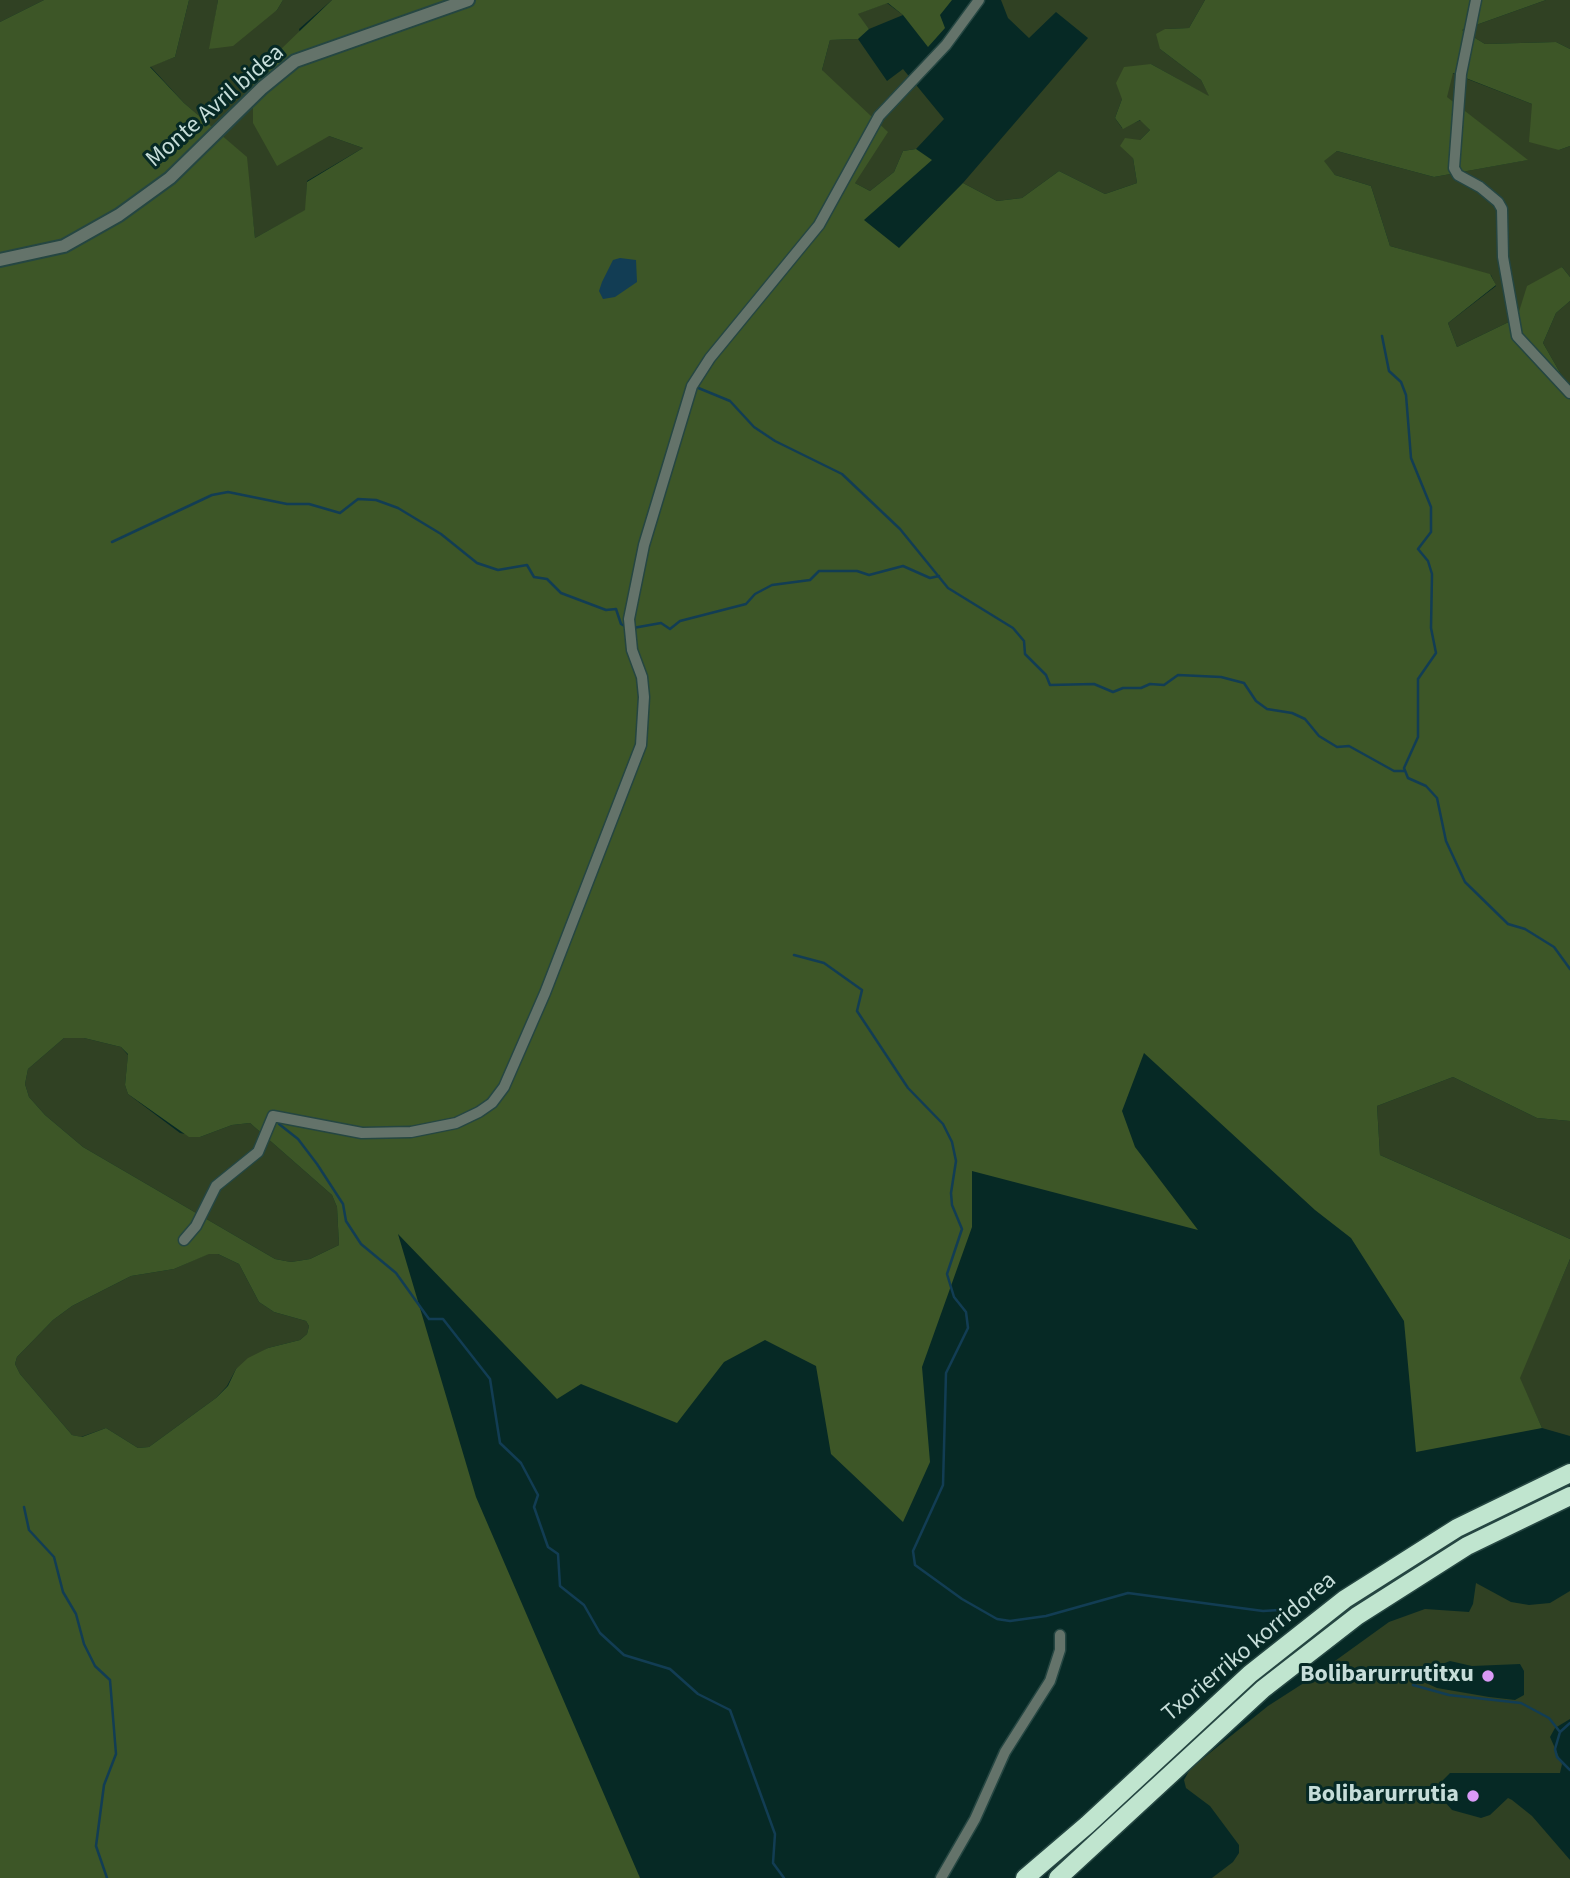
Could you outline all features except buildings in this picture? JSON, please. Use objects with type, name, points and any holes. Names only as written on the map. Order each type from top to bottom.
[{"type":"highway","name":"Txorierriko korridorea","points":[[1025,1878],[1087,1825],[1250,1674],[1336,1606],[1457,1528],[1570,1473]]},
{"type":"highway","name":"Txorierriko korridorea","points":[[1058,1878],[1263,1689],[1357,1616],[1467,1546],[1570,1496]]},
{"type":"street","name":"Monte Avril bidea","points":[[0,260],[64,246],[118,215],[170,178],[261,88],[295,61],[468,0]]},
{"type":"street","points":[[184,1240],[196,1226],[216,1186],[258,1152],[273,1116],[362,1133],[411,1132],[467,1117],[492,1103],[504,1087],[545,993],[642,745],[642,677],[632,650],[629,619],[644,545],[692,386],[710,358],[819,225],[879,116],[946,46],[979,0]]},
{"type":"street","points":[[1476,0],[1461,74],[1454,169],[1458,175],[1480,187],[1498,202],[1502,209],[1503,257],[1517,336],[1570,393]]},
{"type":"street","points":[[941,1878],[979,1811],[1005,1752],[1051,1681],[1060,1650],[1060,1635]]},
{"type":"green space","points":[[0,0],[44,0],[0,22]]},
{"type":"green space","points":[[44,0],[189,0],[175,57],[150,67],[184,103],[247,157],[255,238],[305,210],[307,182],[363,148],[329,136],[277,166],[253,123],[253,76],[332,0],[952,0],[940,15],[945,28],[928,47],[903,15],[888,3],[858,14],[869,29],[858,39],[830,40],[822,70],[888,132],[855,183],[870,191],[894,172],[903,151],[916,149],[932,160],[864,220],[899,248],[963,183],[997,201],[1022,198],[1059,171],[1105,194],[1137,183],[1133,158],[1120,146],[1125,138],[1140,140],[1150,130],[1140,120],[1123,129],[1115,118],[1122,99],[1116,83],[1124,67],[1151,64],[1209,96],[1201,80],[1160,49],[1156,34],[1165,29],[1189,28],[1205,0],[1546,0],[1462,30],[1485,44],[1556,42],[1570,49],[1570,146],[1559,150],[1529,142],[1532,104],[1453,73],[1447,97],[1528,160],[1434,177],[1337,151],[1324,161],[1335,175],[1371,186],[1390,246],[1490,274],[1496,285],[1448,323],[1457,347],[1517,318],[1527,286],[1562,267],[1570,277],[1570,301],[1556,313],[1543,343],[1570,390],[1570,1121],[1537,1118],[1453,1077],[1377,1106],[1380,1155],[1570,1239],[1570,1259],[1520,1378],[1542,1428],[1416,1452],[1404,1321],[1351,1238],[1315,1210],[1144,1053],[1122,1111],[1135,1147],[1198,1230],[972,1171],[972,1227],[922,1367],[930,1462],[903,1522],[831,1454],[816,1366],[765,1340],[724,1362],[677,1423],[581,1384],[557,1399],[398,1234],[476,1497],[640,1878],[0,1878],[0,22]],"holes":[[[64,1038],[84,1038],[121,1047],[128,1054],[125,1085],[128,1094],[189,1137],[200,1137],[232,1125],[250,1123],[332,1195],[337,1207],[339,1245],[310,1259],[291,1262],[275,1259],[83,1147],[45,1115],[29,1097],[25,1084],[28,1069]],[[209,1254],[218,1254],[239,1264],[259,1302],[274,1312],[306,1321],[309,1326],[307,1334],[300,1340],[268,1348],[248,1358],[236,1369],[228,1386],[216,1398],[149,1447],[138,1448],[106,1428],[82,1437],[72,1435],[20,1374],[15,1364],[17,1357],[53,1320],[72,1306],[131,1276],[174,1269]]]},
{"type":"green space","points":[[189,0],[218,0],[210,49],[277,10],[283,0],[332,0],[299,29],[329,136],[363,148],[307,181],[306,210],[255,238],[246,157],[184,103],[150,66],[175,57]]},
{"type":"green space","points":[[218,0],[283,0],[277,10],[233,46],[209,49]]},
{"type":"green space","points":[[1001,0],[1205,0],[1189,28],[1165,29],[1160,49],[1201,80],[1210,97],[1151,64],[1122,99],[1115,118],[1122,128],[1141,120],[1150,130],[1140,140],[1133,158],[1137,183],[1105,194],[1059,171],[1022,198],[997,201],[963,183],[1088,38],[1056,12],[1029,38],[1008,18]]},
{"type":"green space","points":[[1546,0],[1570,0],[1570,49],[1556,42],[1485,44],[1462,30]]},
{"type":"green space","points":[[887,3],[903,15],[869,29],[857,14]]},
{"type":"green space","points":[[858,39],[887,81],[903,69],[944,119],[916,149],[903,151],[894,172],[870,191],[855,183],[822,70],[830,40]]},
{"type":"green space","points":[[1452,73],[1532,104],[1559,150],[1570,146],[1570,277],[1562,267],[1517,318],[1457,347],[1448,323],[1496,286],[1491,275],[1390,246],[1371,186],[1335,175],[1323,161],[1337,151],[1434,177],[1527,160],[1446,97]]},
{"type":"green space","points":[[1570,301],[1570,390],[1543,343],[1556,313]]},
{"type":"green space","points":[[64,1038],[84,1038],[121,1047],[128,1055],[125,1085],[128,1094],[180,1133],[200,1137],[232,1125],[250,1123],[332,1195],[337,1207],[339,1245],[310,1259],[291,1262],[275,1259],[83,1147],[45,1115],[29,1097],[25,1084],[28,1069]]},
{"type":"green space","points":[[1453,1077],[1537,1118],[1570,1121],[1570,1239],[1380,1155],[1377,1106]]},
{"type":"green space","points":[[210,1253],[239,1264],[259,1302],[274,1312],[306,1321],[309,1326],[307,1334],[300,1340],[268,1348],[236,1369],[227,1386],[216,1398],[149,1447],[138,1448],[106,1428],[81,1437],[72,1435],[20,1374],[15,1364],[17,1357],[53,1320],[72,1306],[131,1276],[174,1269]]},
{"type":"green space","points":[[1570,1259],[1570,1436],[1542,1428],[1519,1378]]},
{"type":"green space","points":[[1476,1583],[1511,1602],[1529,1605],[1550,1603],[1570,1591],[1570,1719],[1555,1728],[1550,1737],[1562,1764],[1560,1773],[1450,1773],[1443,1780],[1445,1802],[1452,1810],[1481,1818],[1490,1815],[1508,1798],[1512,1800],[1532,1816],[1570,1860],[1570,1878],[1212,1878],[1233,1862],[1239,1853],[1239,1845],[1210,1806],[1186,1788],[1184,1780],[1190,1769],[1268,1706],[1389,1622],[1425,1609],[1469,1612]],"holes":[[[1450,1661],[1472,1666],[1520,1664],[1524,1671],[1524,1695],[1515,1700],[1489,1697],[1437,1688],[1417,1679],[1419,1673]]]},
{"type":"water","points":[[613,260],[636,260],[637,282],[615,297],[603,299],[599,291],[602,282]]},
{"type":"waterway","points":[[1382,336],[1389,371],[1401,382],[1406,395],[1411,458],[1431,507],[1431,532],[1418,549],[1428,561],[1432,574],[1431,628],[1436,653],[1418,679],[1418,737],[1404,768],[1408,778],[1426,786],[1437,798],[1446,841],[1465,882],[1508,924],[1525,929],[1554,947],[1570,969]]},
{"type":"waterway","points":[[696,387],[730,401],[754,427],[775,441],[842,474],[900,529],[948,588],[1013,628],[1024,641],[1025,654],[1046,675],[1050,685],[1094,684],[1113,692],[1150,684],[1164,685],[1178,675],[1221,677],[1244,683],[1256,701],[1267,709],[1292,713],[1305,719],[1319,736],[1337,747],[1349,746],[1394,771],[1405,771]]},
{"type":"waterway","points":[[112,542],[212,495],[228,492],[287,504],[309,504],[340,513],[358,499],[376,500],[398,508],[441,534],[477,563],[498,570],[527,565],[534,577],[547,579],[561,593],[606,610],[616,609],[621,624],[628,628]]},
{"type":"waterway","points":[[633,628],[661,623],[670,629],[680,621],[746,604],[755,594],[772,585],[810,580],[819,571],[857,571],[869,575],[903,566],[930,578],[939,576]]},
{"type":"waterway","points":[[794,955],[824,963],[862,990],[857,1011],[908,1088],[943,1124],[952,1142],[956,1161],[952,1205],[962,1229],[947,1274],[954,1297],[966,1312],[968,1328],[946,1373],[943,1485],[913,1551],[915,1565],[962,1599],[997,1619],[1010,1621],[1046,1616],[1128,1593],[1263,1611],[1295,1609]]},
{"type":"waterway","points":[[279,1124],[298,1139],[317,1164],[343,1204],[346,1221],[361,1244],[396,1273],[429,1319],[443,1319],[490,1379],[500,1443],[521,1463],[538,1495],[534,1507],[548,1547],[558,1554],[560,1586],[584,1605],[600,1633],[624,1655],[670,1669],[698,1694],[730,1710],[775,1834],[773,1863],[784,1878]]},
{"type":"waterway","points":[[24,1507],[29,1530],[54,1557],[63,1592],[76,1614],[84,1644],[95,1666],[110,1680],[116,1754],[104,1785],[96,1846],[107,1878]]},
{"type":"waterway","points":[[1327,1669],[1398,1675]]},
{"type":"waterway","points":[[1413,1685],[1449,1695],[1521,1703],[1549,1718],[1560,1732]]},
{"type":"waterway","points":[[1570,1723],[1560,1732],[1555,1749],[1557,1757],[1570,1770]]},
{"type":"place","name":"Bolibarurrutitxu","points":[[1488,1676]]},
{"type":"place","name":"Bolibarurrutia","points":[[1473,1796]]}]
